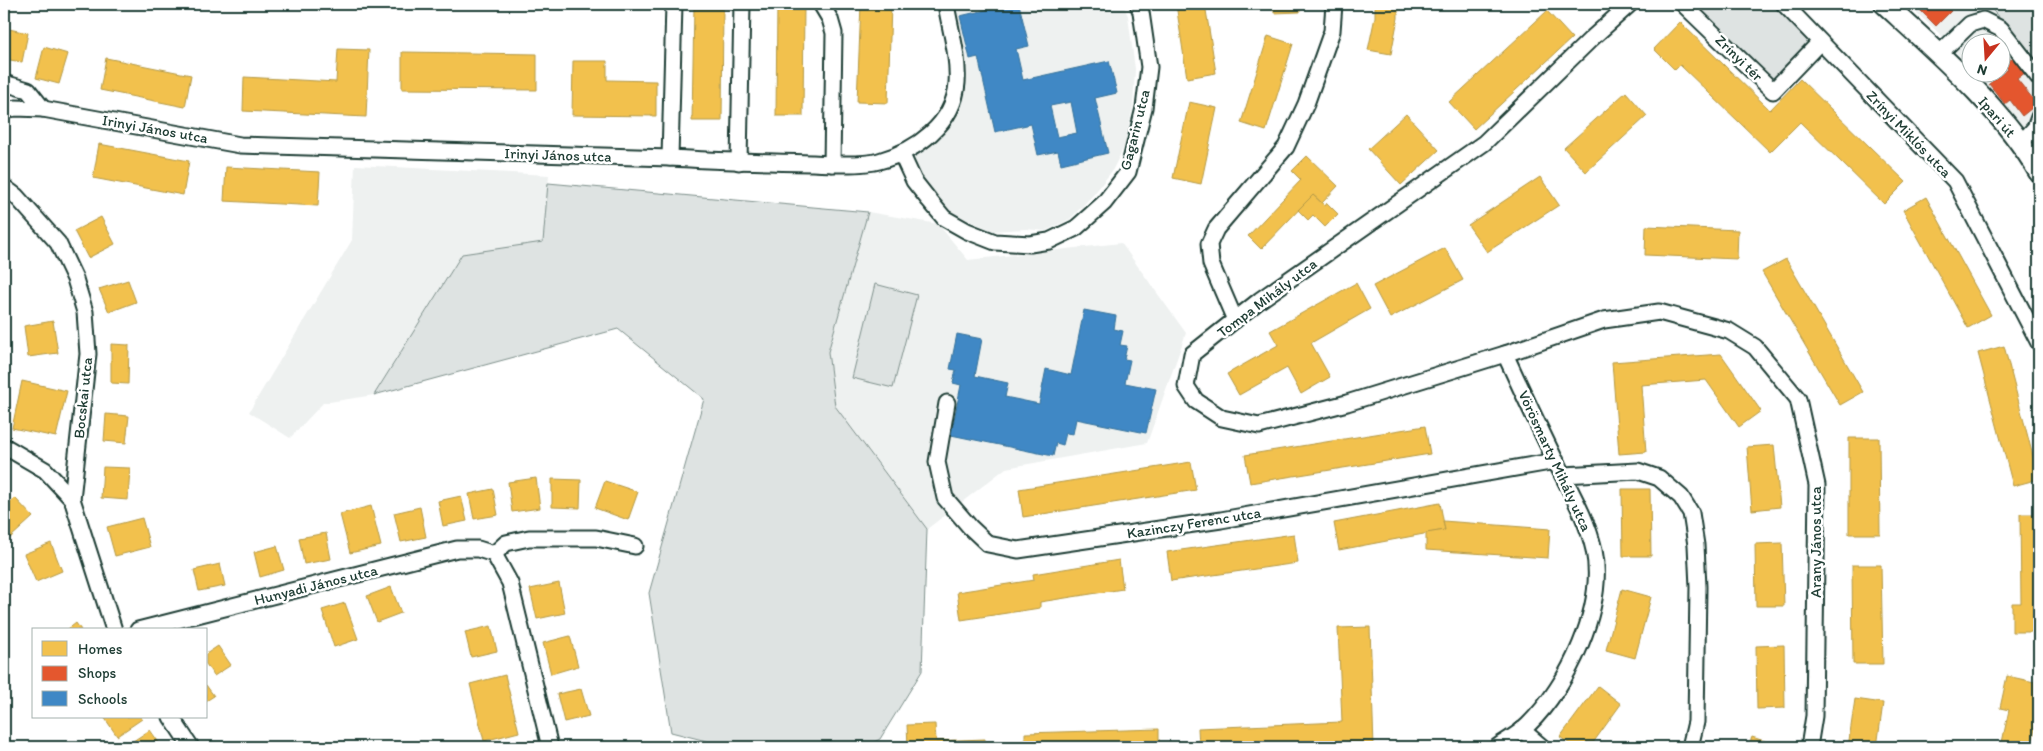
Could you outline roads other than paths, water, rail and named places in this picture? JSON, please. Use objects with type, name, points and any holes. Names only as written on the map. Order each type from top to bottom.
[{"type":"main road","name":"Ipari út","points":[[1885,4],[1939,54],[1996,114],[2039,172]]},
{"type":"street","points":[[670,158],[674,4]]},
{"type":"street","points":[[739,162],[742,4]]},
{"type":"street","points":[[821,4],[830,19],[834,33],[832,164]]},
{"type":"street","name":"Irinyi János utca","points":[[43,109],[240,145],[670,158],[739,162],[832,164],[878,162],[912,148],[930,135],[944,121],[957,84],[956,60],[946,4]]},
{"type":"street","name":"Gagarin utca","points":[[901,153],[914,181],[944,218],[967,231],[995,242],[1030,244],[1049,241],[1076,228],[1104,203],[1128,172],[1144,108],[1149,67],[1141,12],[1138,4]]},
{"type":"street","points":[[1235,320],[1210,264],[1209,244],[1216,229],[1286,147],[1306,104],[1332,31],[1334,4]]},
{"type":"street","name":"Tompa Mihály utca","points":[[1505,354],[1347,403],[1259,426],[1222,418],[1196,401],[1186,386],[1192,354],[1260,300],[1484,143],[1591,39],[1630,4]]},
{"type":"street","name":"Zrínyi tér","points":[[1683,4],[1773,91],[1820,42]]},
{"type":"street","points":[[1784,4],[1820,42]]},
{"type":"street","points":[[1939,54],[1970,24],[1982,20],[2001,29],[2039,78]]},
{"type":"street","name":"Zrínyi Miklós utca","points":[[1820,42],[1955,181],[2039,343]]},
{"type":"street","points":[[4,83],[28,90],[43,109]]},
{"type":"street","points":[[4,110],[16,108],[43,109]]},
{"type":"street","points":[[2020,144],[2035,128],[2039,116]]},
{"type":"street","name":"Bocskai utca","points":[[8,194],[58,243],[75,279],[84,312],[88,354],[72,499],[113,628]]},
{"type":"street","name":"Arany János utca","points":[[1505,354],[1604,320],[1659,312],[1729,331],[1755,347],[1798,399],[1817,485],[1814,716],[1809,747]]},
{"type":"street","name":"Vörösmarty Mihály utca","points":[[1497,747],[1522,730],[1550,700],[1570,666],[1585,631],[1596,589],[1594,551],[1582,514],[1505,354]]},
{"type":"street","name":"Kazinczy Ferenc utca","points":[[947,404],[937,462],[945,498],[970,527],[988,544],[1018,550],[1559,468],[1638,472],[1659,478],[1681,497],[1691,513],[1696,545],[1698,587],[1696,722],[1690,747]]},
{"type":"street","points":[[4,446],[45,470],[72,499]]},
{"type":"street","points":[[550,747],[510,584],[494,554],[506,543],[529,538],[596,538],[635,546]]},
{"type":"street","name":"Hunyadi János utca","points":[[146,628],[457,550],[478,549],[494,554]]},
{"type":"street","points":[[172,718],[191,747]]},
{"type":"street","points":[[1522,730],[1542,747]]}]
